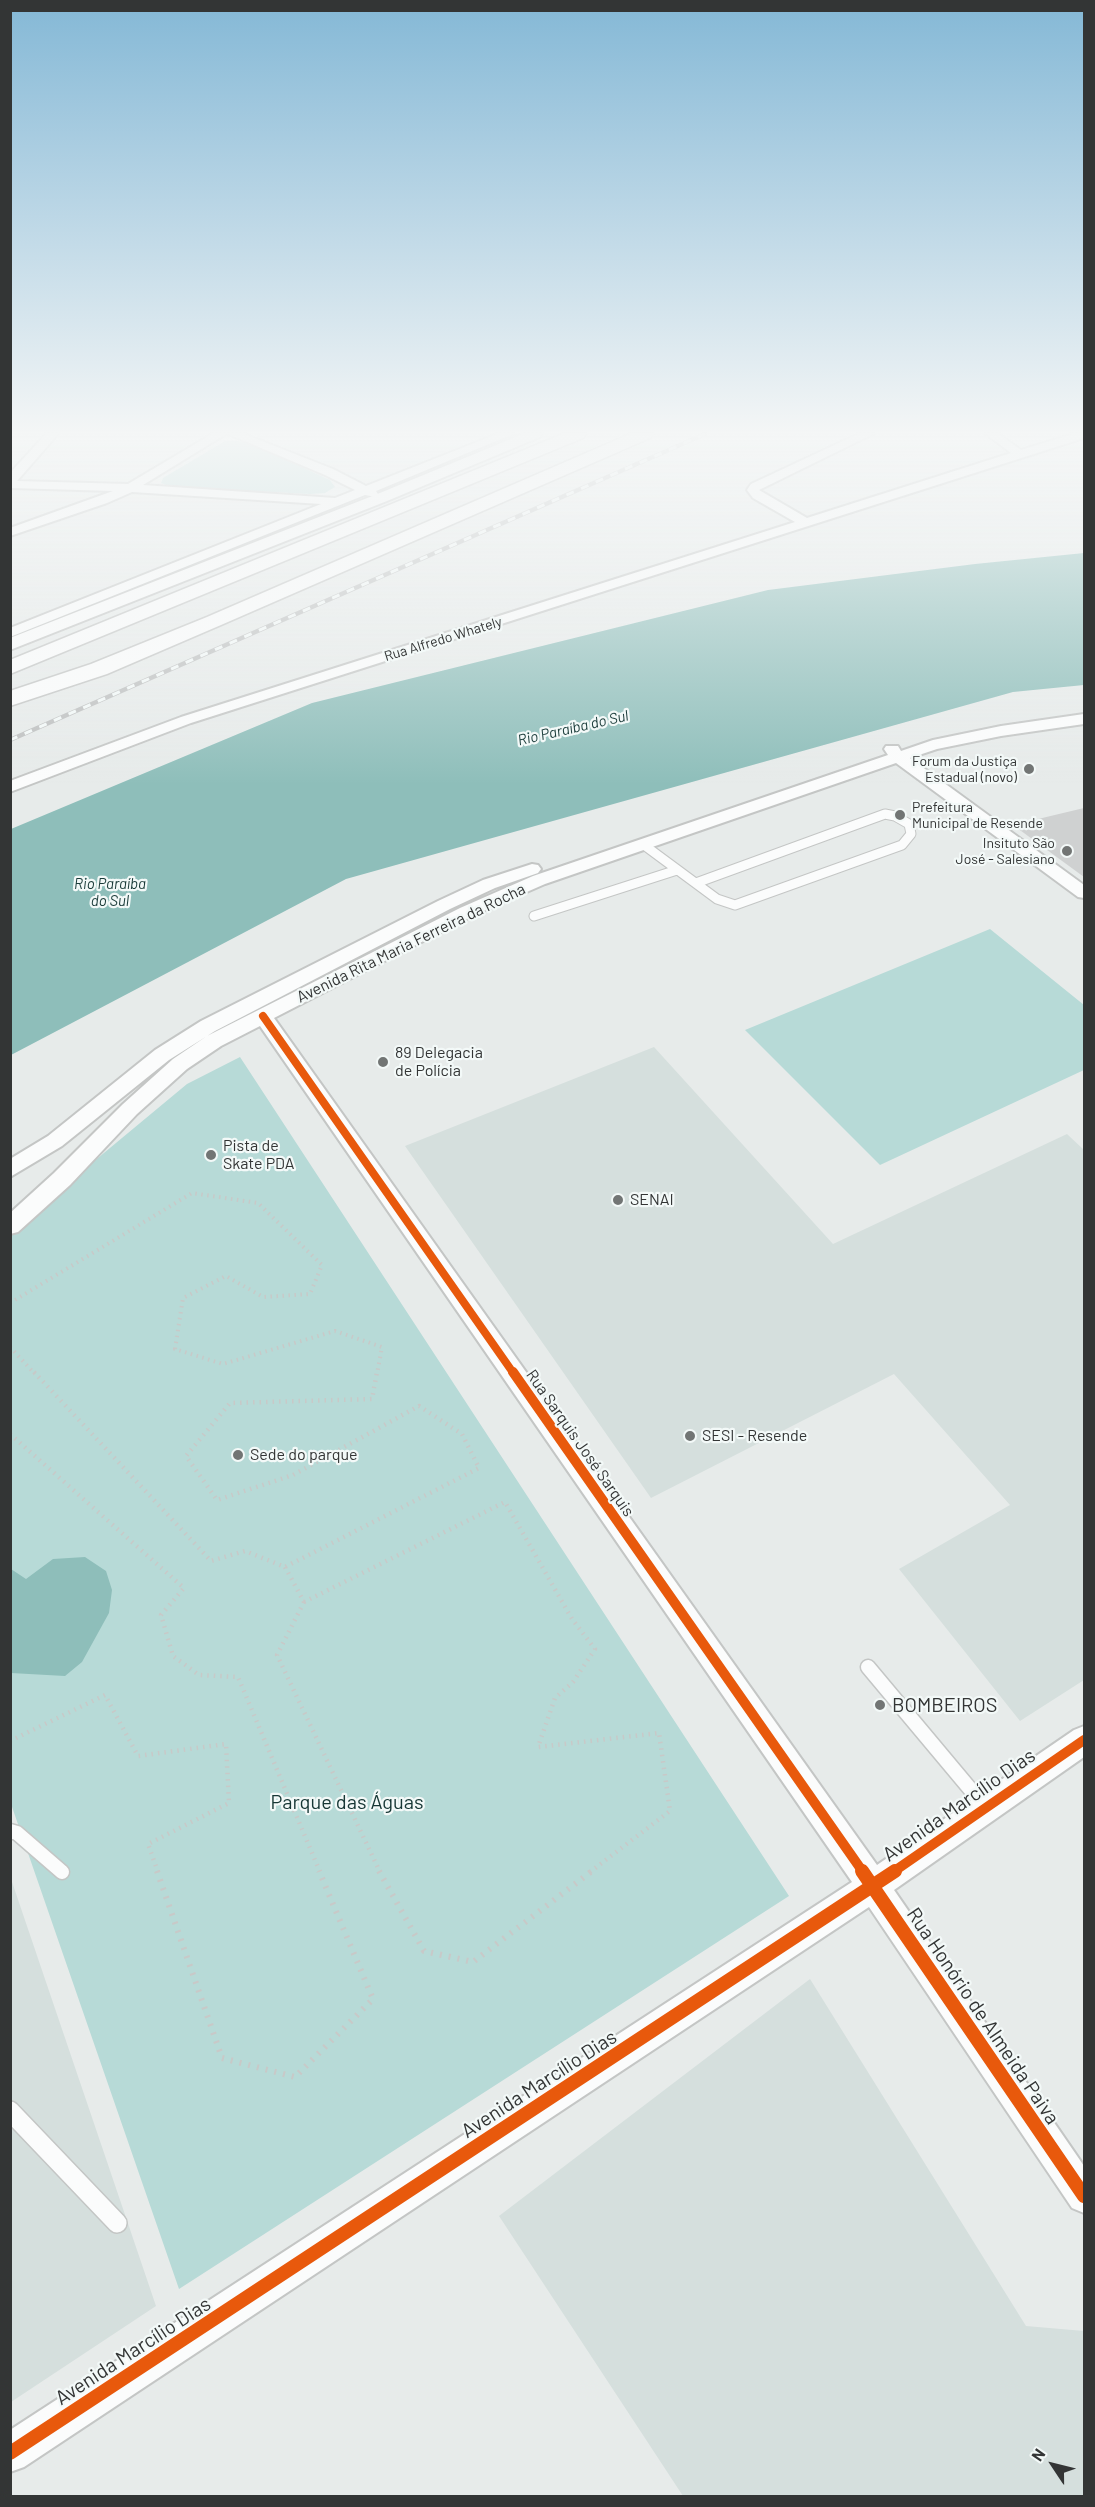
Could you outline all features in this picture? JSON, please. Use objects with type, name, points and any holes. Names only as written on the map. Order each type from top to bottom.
[{"type":"highway","points":[[10,668],[294,551]]},
{"type":"highway","points":[[10,682],[321,551]]},
{"type":"highway","points":[[10,699],[99,669],[371,551]]},
{"type":"street","points":[[10,633],[214,551]]},
{"type":"street","points":[[10,645],[235,551]]},
{"type":"street","name":"Rua Alfredo Whately","points":[[10,787],[186,720],[719,551]]},
{"type":"street","name":"Avenida Rita Maria Ferreira da Rocha","points":[[10,1226],[62,1179],[130,1109],[180,1064],[214,1041],[466,912],[539,880],[895,753],[922,737],[980,723],[1084,708]]},
{"type":"street","name":"Avenida Rita Maria Ferreira da Rocha","points":[[10,1169],[55,1141],[183,1041],[268,994],[489,884],[895,753],[1001,731],[1084,719]]},
{"type":"street","points":[[895,753],[1084,893]]},
{"type":"street","name":"Rua Sarquis José Sarquis","points":[[263,1016],[873,1887]]},
{"type":"street","name":"Avenida Marcílio Dias","points":[[10,2453],[873,1887],[1084,1740]]},
{"type":"street","name":"Rua Honório de Almeida Paiva","points":[[873,1887],[1084,2196]]},
{"type":"lane","points":[[644,844],[717,899],[735,905],[902,845],[911,834],[909,824],[895,816],[885,814],[696,883]]},
{"type":"lane","points":[[534,916],[677,870]]},
{"type":"lane","points":[[868,1666],[986,1808]]},
{"type":"lane","points":[[10,1831],[17,1833],[62,1872]]},
{"type":"lane","points":[[10,2111],[117,2223]]},
{"type":"path","points":[[10,1304],[192,1193],[258,1203],[322,1266],[310,1294],[263,1296],[226,1276],[183,1298],[175,1349],[223,1364],[335,1331],[382,1347],[372,1399],[230,1403],[186,1456],[217,1500],[293,1475],[419,1406],[462,1434],[479,1468],[285,1568]]},
{"type":"path","points":[[10,1347],[212,1561],[245,1551],[285,1568],[304,1602]]},
{"type":"path","points":[[10,1434],[184,1588],[161,1615],[173,1656],[199,1675],[238,1677],[373,1999],[295,2077],[222,2058],[148,1844],[229,1803],[226,1744],[138,1756],[105,1695],[10,1741]]},
{"type":"path","points":[[505,1502],[572,1619],[595,1649],[573,1682],[555,1698],[538,1747],[659,1733],[670,1811],[473,1962],[424,1951],[381,1875],[277,1655],[304,1602],[505,1502]]},
{"type":"shaded area","name":"SESI - Resende","points":[[654,1047],[833,1244],[1067,1134],[1084,1150],[1084,1680],[1020,1721],[899,1569],[1010,1505],[894,1374],[651,1498],[405,1146]]},
{"type":"shaded area","points":[[10,1876],[156,2306],[11,2402],[10,2402]]},
{"type":"shaded area","points":[[810,1979],[1026,2326],[1084,2331],[1084,2496],[683,2496],[499,2216]]},
{"type":"green space","points":[[990,929],[1084,1005],[1084,1070],[880,1165],[745,1030]]},
{"type":"green space","name":"Parque das Águas","points":[[240,1057],[789,1896],[179,2289],[11,1804],[10,1231],[187,1084]]},
{"type":"water","name":"Rio Paraíba do Sul","points":[[1084,553],[1084,685],[1013,692],[346,879],[11,1055],[11,829],[312,703],[768,590]]},
{"type":"water","points":[[85,1557],[106,1571],[112,1590],[109,1613],[82,1662],[65,1676],[11,1673],[11,1569],[26,1579],[53,1559]]},
{"type":"building","name":"Insituto São José - Salesiano","points":[[1084,808],[1084,877],[1013,825]]},
{"type":"railway","points":[[10,740],[439,551]]},
{"type":"cycle path","points":[[263,1016],[873,1886],[1084,2196]]},
{"type":"cycle path","points":[[10,2453],[873,1886],[1084,1740]]},
{"type":"place","name":"Forum da Justiça Estadual (novo)","points":[[1029,769]]},
{"type":"place","name":"Prefeitura Municipal de Resende","points":[[900,815]]},
{"type":"place","name":"Insituto São José - Salesiano","points":[[1067,851]]},
{"type":"place","name":"89 Delegacia de Polícia","points":[[383,1062]]},
{"type":"place","name":"Pista de Skate PDA","points":[[211,1155]]},
{"type":"place","name":"SENAI","points":[[618,1200]]},
{"type":"place","name":"SESI - Resende","points":[[690,1436]]},
{"type":"place","name":"Sede do parque","points":[[238,1455]]},
{"type":"place","name":"BOMBEIROS","points":[[880,1705]]}]
